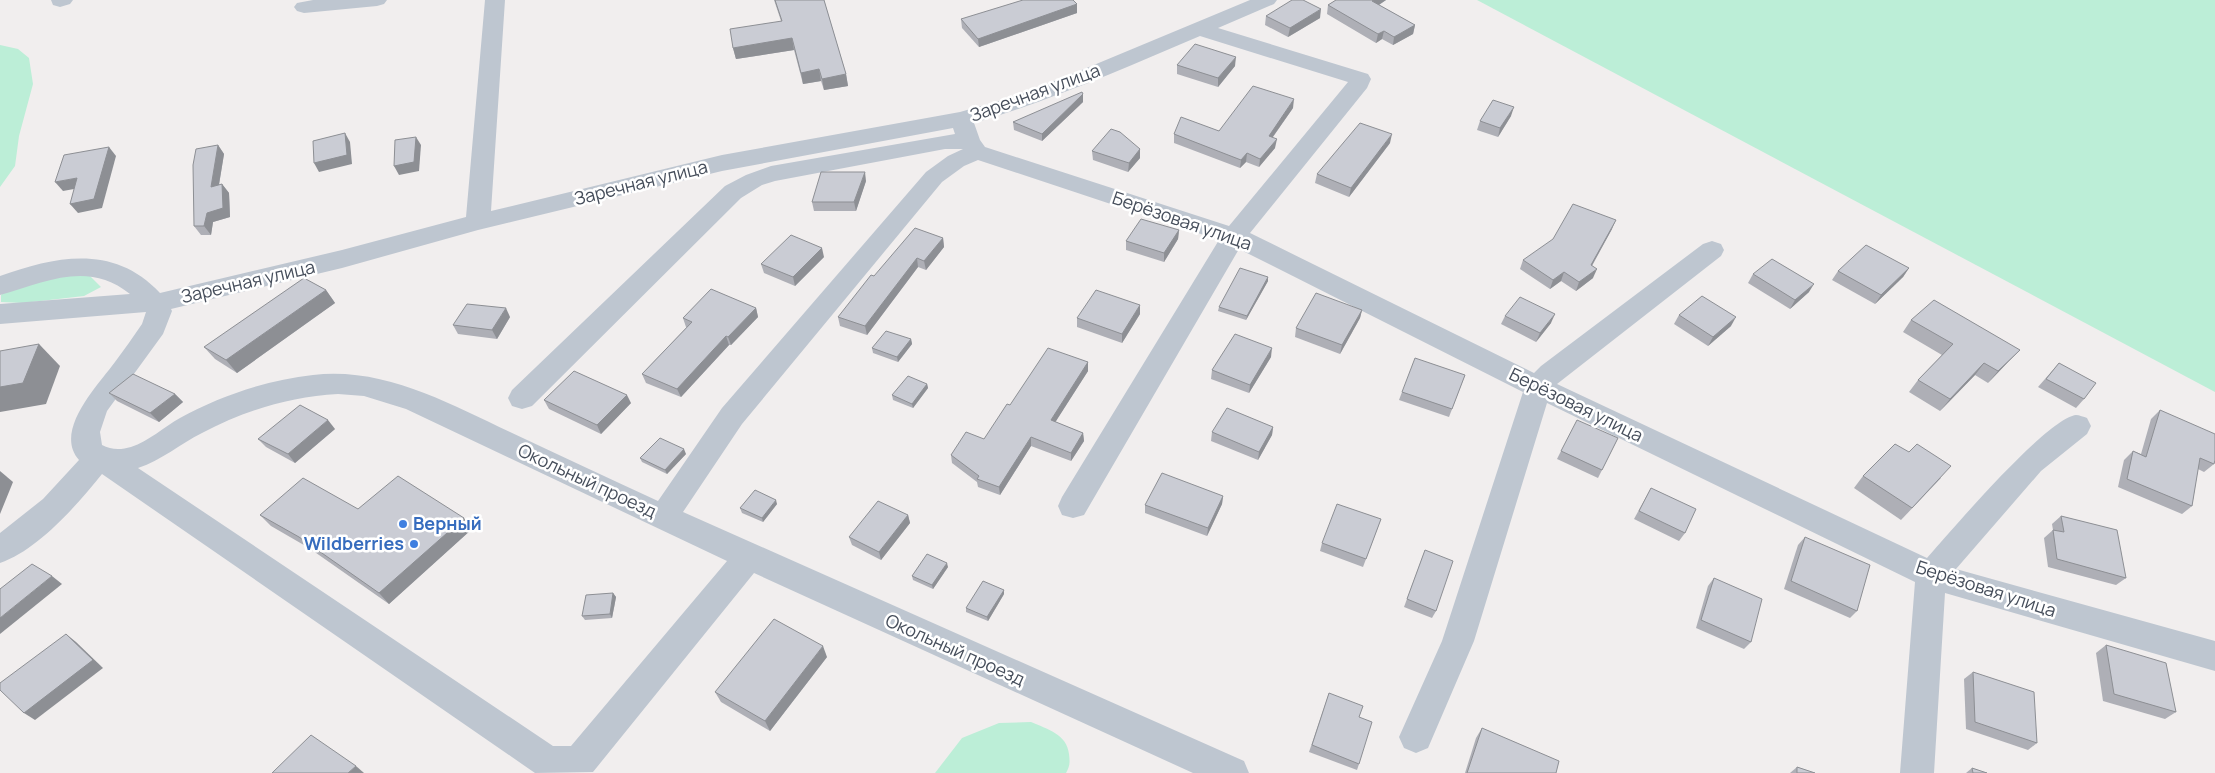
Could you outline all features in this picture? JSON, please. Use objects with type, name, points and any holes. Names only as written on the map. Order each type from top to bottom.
[{"type":"street","points":[[304,7],[377,0]]},
{"type":"street","points":[[478,222],[495,0]]},
{"type":"street","name":"Заречная улица","points":[[0,314],[156,303],[342,259],[478,222],[722,163],[969,137],[1017,103],[1199,29],[1260,1]]},
{"type":"street","points":[[1073,506],[1234,236],[1359,83],[1360,79],[1199,29]]},
{"type":"street","points":[[522,398],[733,192],[754,180],[771,174],[969,137]]},
{"type":"street","points":[[663,517],[732,416],[934,177],[956,161],[969,137]]},
{"type":"street","name":"Берёзовая улица","points":[[969,137],[1234,236],[1538,387],[1931,575],[2215,656]]},
{"type":"street","points":[[1416,737],[1458,641],[1538,387],[1551,373],[1712,250]]},
{"type":"street","points":[[0,286],[56,268],[108,268],[132,279],[156,303],[159,311],[154,327],[95,407],[86,432],[88,451],[548,762],[585,766],[749,557]]},
{"type":"street","name":"Окольный проезд","points":[[102,459],[130,459],[149,452],[188,427],[226,408],[264,395],[311,386],[349,384],[386,390],[439,411],[749,557],[1232,773]]},
{"type":"street","points":[[1917,773],[1931,575],[2031,463],[2052,444],[2077,426]]},
{"type":"street","points":[[0,550],[48,514],[102,459]]},
{"type":"green space","points":[[1477,0],[2215,0],[2215,392]]},
{"type":"green space","points":[[0,45],[18,49],[29,58],[33,84],[19,136],[15,166],[0,187]]},
{"type":"green space","points":[[89,275],[101,287],[84,296],[23,303],[1,302],[1,295],[10,288],[31,279]]},
{"type":"green space","points":[[1031,722],[1055,733],[1064,742],[1070,759],[1066,773],[935,773],[962,738],[999,723]]},
{"type":"building","points":[[775,0],[824,0],[846,74],[822,79],[819,69],[801,73],[792,38],[733,48],[730,29],[782,21]]},
{"type":"building","points":[[1023,0],[1073,0],[1077,4],[978,39],[961,19]]},
{"type":"building","points":[[1292,0],[1303,0],[1321,9],[1290,28],[1266,16]]},
{"type":"building","points":[[1336,0],[1374,0],[1372,1],[1415,25],[1394,37],[1384,31],[1378,34],[1328,5]]},
{"type":"building","points":[[1195,44],[1236,57],[1218,78],[1177,65]]},
{"type":"building","points":[[1253,86],[1294,99],[1269,136],[1277,139],[1260,159],[1247,153],[1241,160],[1174,134],[1181,117],[1219,131]]},
{"type":"building","points":[[1082,92],[1083,94],[1042,134],[1013,122]]},
{"type":"building","points":[[1493,100],[1514,107],[1500,128],[1480,121]]},
{"type":"building","points":[[1360,123],[1392,134],[1351,188],[1317,174]]},
{"type":"building","points":[[1111,129],[1120,132],[1140,149],[1129,163],[1092,151]]},
{"type":"building","points":[[345,133],[347,155],[314,163],[313,141]]},
{"type":"building","points":[[416,137],[414,162],[394,166],[395,140]]},
{"type":"building","points":[[218,145],[211,187],[222,184],[223,208],[207,213],[204,226],[194,226],[193,165],[196,149]]},
{"type":"building","points":[[109,147],[94,199],[70,204],[77,178],[55,182],[64,155]]},
{"type":"building","points":[[821,172],[865,172],[854,202],[812,202]]},
{"type":"building","points":[[1573,204],[1616,220],[1591,265],[1597,269],[1579,282],[1564,272],[1553,280],[1523,260],[1553,239]]},
{"type":"building","points":[[1141,219],[1179,230],[1164,253],[1126,241]]},
{"type":"building","points":[[915,228],[943,238],[924,261],[917,258],[865,326],[838,317],[871,275],[874,276]]},
{"type":"building","points":[[791,235],[822,248],[793,277],[761,264]]},
{"type":"building","points":[[1866,245],[1909,268],[1881,295],[1838,271]]},
{"type":"building","points":[[1772,259],[1814,284],[1795,300],[1753,274]]},
{"type":"building","points":[[1240,268],[1268,277],[1247,316],[1219,307]]},
{"type":"building","points":[[304,278],[326,290],[226,360],[204,347]]},
{"type":"building","points":[[711,289],[756,308],[728,337],[726,336],[677,389],[642,374],[692,322],[683,318]]},
{"type":"building","points":[[1096,290],[1140,305],[1122,334],[1077,318]]},
{"type":"building","points":[[1316,293],[1362,310],[1342,345],[1296,328]]},
{"type":"building","points":[[1702,296],[1736,317],[1713,337],[1679,315]]},
{"type":"building","points":[[1520,297],[1555,314],[1540,333],[1505,316]]},
{"type":"building","points":[[1934,300],[2020,350],[1998,371],[1984,363],[1950,399],[1918,380],[1953,344],[1911,320]]},
{"type":"building","points":[[467,304],[506,308],[492,330],[453,325]]},
{"type":"building","points":[[886,331],[911,339],[897,357],[872,348]]},
{"type":"building","points":[[1235,334],[1272,348],[1250,385],[1212,370]]},
{"type":"building","points":[[39,344],[23,383],[0,387],[0,351]]},
{"type":"building","points":[[1048,348],[1088,362],[1051,420],[1083,433],[1071,453],[1031,437],[999,487],[977,479],[979,476],[951,455],[966,432],[984,439],[1007,404],[1010,405]]},
{"type":"building","points":[[1415,358],[1465,375],[1452,409],[1402,392]]},
{"type":"building","points":[[2059,363],[2096,383],[2084,399],[2046,379]]},
{"type":"building","points":[[574,371],[627,395],[597,425],[544,400]]},
{"type":"building","points":[[133,374],[175,394],[150,413],[109,393]]},
{"type":"building","points":[[908,376],[927,384],[912,404],[892,395]]},
{"type":"building","points":[[300,405],[328,420],[288,454],[258,439]]},
{"type":"building","points":[[1227,408],[1273,427],[1259,452],[1212,432]]},
{"type":"building","points":[[2160,410],[2215,434],[2214,464],[2200,458],[2192,506],[2127,479],[2133,451],[2146,457]]},
{"type":"building","points":[[1577,420],[1618,438],[1602,470],[1561,451]]},
{"type":"building","points":[[660,438],[684,449],[665,470],[640,458]]},
{"type":"building","points":[[1895,444],[1909,452],[1917,444],[1951,466],[1912,508],[1863,476]]},
{"type":"building","points":[[1162,473],[1223,496],[1208,528],[1145,505]]},
{"type":"building","points":[[398,476],[464,518],[379,593],[299,537],[260,515],[303,478],[358,509]]},
{"type":"building","points":[[1651,488],[1696,509],[1685,533],[1639,511]]},
{"type":"building","points":[[755,490],[776,500],[762,518],[740,508]]},
{"type":"building","points":[[878,501],[908,515],[879,552],[849,537]]},
{"type":"building","points":[[1337,504],[1381,519],[1366,559],[1322,543]]},
{"type":"building","points":[[2061,516],[2117,530],[2126,578],[2057,559],[2053,530],[2064,532]]},
{"type":"building","points":[[1805,537],[1870,565],[1857,611],[1791,581]]},
{"type":"building","points":[[1425,550],[1453,561],[1436,611],[1407,599]]},
{"type":"building","points":[[927,554],[947,563],[932,585],[912,576]]},
{"type":"building","points":[[32,564],[52,576],[0,618],[0,589]]},
{"type":"building","points":[[1714,578],[1762,599],[1751,642],[1701,620]]},
{"type":"building","points":[[983,581],[1004,590],[987,617],[966,608]]},
{"type":"building","points":[[613,593],[610,614],[582,616],[586,595]]},
{"type":"building","points":[[774,619],[823,646],[765,721],[715,692]]},
{"type":"building","points":[[66,634],[93,660],[24,713],[0,690],[0,683]]},
{"type":"building","points":[[2106,645],[2166,663],[2176,712],[2114,694]]},
{"type":"building","points":[[1973,672],[2034,692],[2037,743],[1975,722]]},
{"type":"building","points":[[1329,693],[1363,706],[1359,717],[1372,722],[1359,764],[1312,745]]},
{"type":"building","points":[[1482,728],[1559,761],[1556,773],[1467,773]]},
{"type":"building","points":[[311,735],[356,766],[348,773],[272,773]]},
{"type":"building","points":[[1797,767],[1815,773],[1797,773]]},
{"type":"building","points":[[1972,768],[1987,773],[1973,773]]},
{"type":"place","name":"Верный","points":[[403,524]]},
{"type":"place","name":"Wildberries","points":[[414,544]]}]
